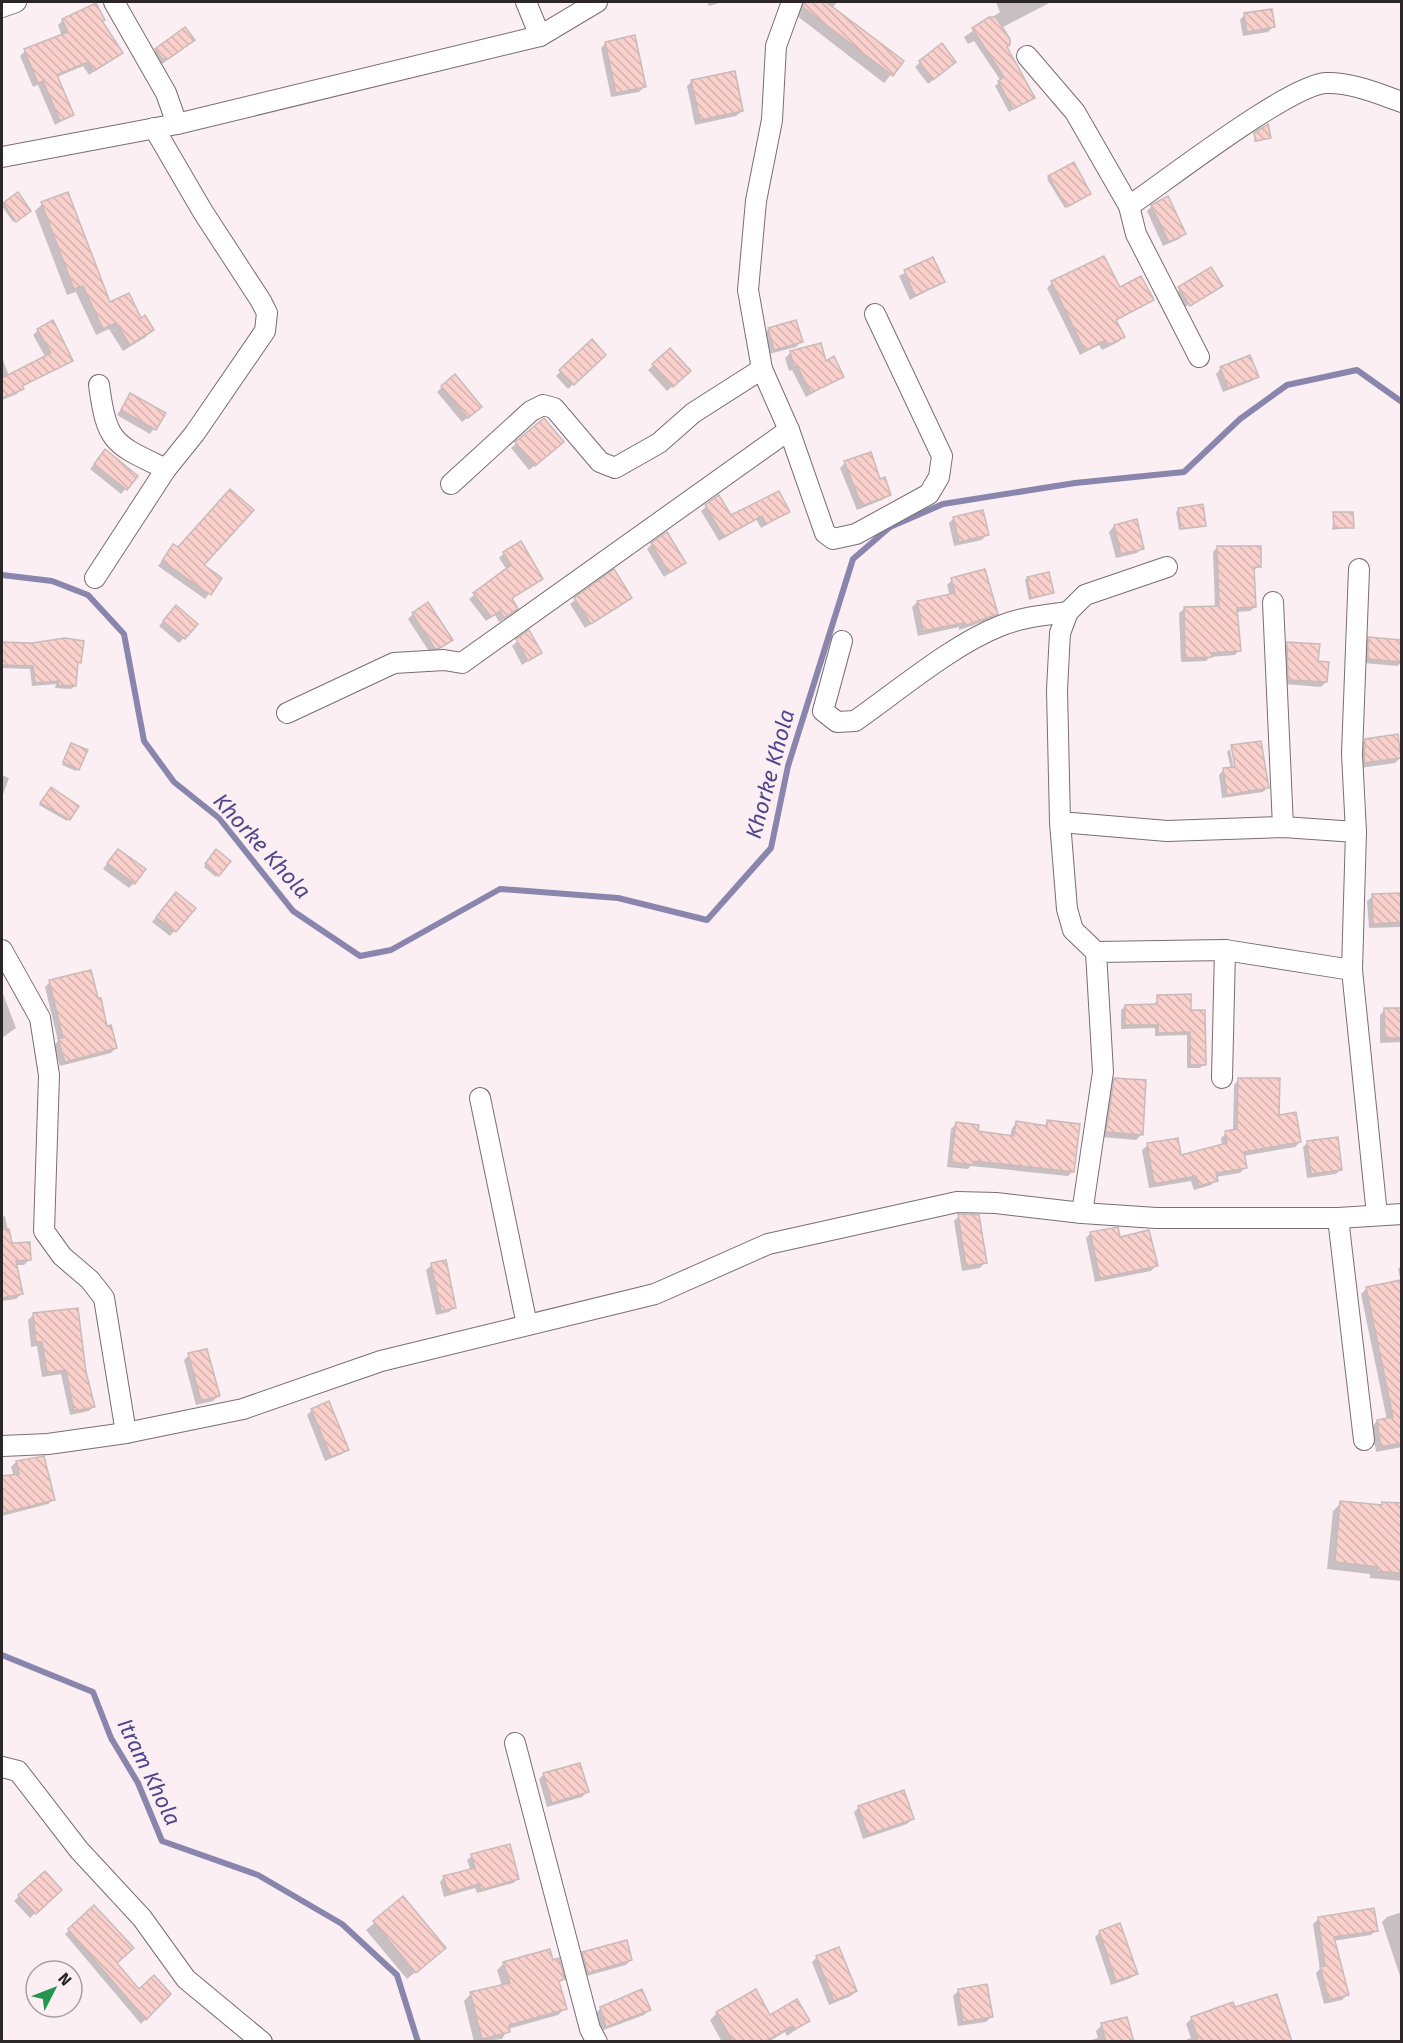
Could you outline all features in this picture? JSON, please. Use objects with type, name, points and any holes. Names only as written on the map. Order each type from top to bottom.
[{"type":"street","points":[[2,7],[16,2]]},
{"type":"street","points":[[114,2],[166,93],[177,124]]},
{"type":"street","points":[[526,2],[540,36]]},
{"type":"street","points":[[2,157],[177,124],[540,36],[597,2]]},
{"type":"street","points":[[792,2],[776,46],[772,120],[756,201],[748,290],[762,369],[789,430],[825,533],[833,539],[856,534],[929,494],[939,477],[942,456],[874,314]]},
{"type":"street","points":[[1027,57],[1075,112],[1129,206],[1136,234],[1199,357]]},
{"type":"street","points":[[1129,206],[1288,96],[1325,83],[1368,90],[1401,102]]},
{"type":"street","points":[[95,578],[166,469],[195,433],[265,331],[267,313],[154,128]]},
{"type":"street","points":[[451,484],[531,411],[543,405],[554,408],[600,462],[615,468],[659,443],[693,413],[762,369]]},
{"type":"street","points":[[99,385],[103,418],[114,440],[166,469]]},
{"type":"street","points":[[287,712],[394,663],[444,660],[462,663],[789,430]]},
{"type":"street","points":[[1082,1214],[1103,1072],[1096,952],[1073,930],[1067,909],[1060,822],[1058,690],[1060,633],[1068,612],[1085,595],[1167,567]]},
{"type":"street","points":[[1359,569],[1352,754],[1356,832],[1352,970],[1377,1215]]},
{"type":"street","points":[[1274,602],[1283,827]]},
{"type":"street","points":[[842,641],[823,711],[837,722],[855,721],[967,643],[1001,625],[1038,615],[1068,612]]},
{"type":"street","points":[[1060,822],[1167,831],[1283,827],[1356,832]]},
{"type":"street","points":[[2,950],[40,1018],[44,1041],[49,1075],[44,1231],[62,1256],[90,1280],[104,1298],[126,1433]]},
{"type":"street","points":[[1096,952],[1225,950],[1352,970]]},
{"type":"street","points":[[1222,1078],[1225,950]]},
{"type":"street","points":[[480,1098],[527,1325]]},
{"type":"street","points":[[2,1446],[48,1444],[126,1433],[243,1408],[381,1361],[470,1337],[655,1294],[768,1244],[957,1202],[996,1203],[1082,1214],[1156,1218],[1338,1218],[1401,1214]]},
{"type":"street","points":[[1338,1218],[1364,1440]]},
{"type":"street","points":[[515,1743],[590,2029],[597,2042]]},
{"type":"street","points":[[2,1767],[18,1771],[79,1850],[142,1918],[186,1979],[262,2042]]},
{"type":"building","points":[[804,2],[826,2],[904,61],[893,76],[803,7]]},
{"type":"building","points":[[96,3],[105,20],[102,21],[123,53],[94,71],[88,62],[57,75],[74,115],[60,121],[43,81],[38,83],[24,49],[68,32],[62,19]]},
{"type":"building","points":[[1272,9],[1275,27],[1247,32],[1244,13]]},
{"type":"building","points":[[989,17],[996,17],[1010,39],[1010,45],[1007,47],[1035,98],[1013,109],[998,81],[1004,77],[972,28]]},
{"type":"building","points":[[185,27],[195,40],[168,59],[162,59],[155,49]]},
{"type":"building","points":[[635,35],[646,87],[616,93],[605,42]]},
{"type":"building","points":[[942,43],[956,62],[933,80],[919,61]]},
{"type":"building","points":[[735,71],[743,111],[700,120],[691,80]]},
{"type":"building","points":[[1268,124],[1271,138],[1256,141],[1254,133]]},
{"type":"building","points":[[1074,162],[1091,194],[1067,207],[1048,176]]},
{"type":"building","points":[[18,192],[31,211],[16,222],[3,203]]},
{"type":"building","points":[[68,192],[110,302],[129,293],[141,318],[145,315],[154,330],[130,345],[116,323],[103,329],[83,286],[74,289],[41,202]]},
{"type":"building","points":[[1168,196],[1186,234],[1169,242],[1151,205]]},
{"type":"building","points":[[1104,256],[1120,287],[1141,276],[1154,300],[1116,320],[1125,337],[1107,346],[1104,341],[1085,351],[1051,281]]},
{"type":"building","points":[[933,257],[945,282],[915,296],[904,270]]},
{"type":"building","points":[[1211,267],[1223,286],[1190,306],[1178,287]]},
{"type":"building","points":[[53,320],[73,361],[22,386],[24,389],[2,398],[2,378],[51,353],[37,329]]},
{"type":"building","points":[[796,320],[803,342],[774,350],[768,328]]},
{"type":"building","points":[[592,339],[606,355],[574,385],[559,370]]},
{"type":"building","points":[[821,343],[826,361],[834,356],[844,377],[811,393],[797,366],[794,367],[790,351]]},
{"type":"building","points":[[670,348],[691,371],[673,387],[652,364]]},
{"type":"building","points":[[1250,355],[1259,377],[1228,388],[1220,367]]},
{"type":"building","points":[[455,374],[482,407],[468,418],[441,386]]},
{"type":"building","points":[[130,393],[166,413],[156,430],[121,410]]},
{"type":"building","points":[[544,418],[564,442],[535,466],[515,442]]},
{"type":"building","points":[[105,449],[138,476],[127,490],[94,464]]},
{"type":"building","points":[[871,452],[880,479],[885,477],[891,495],[862,506],[844,461]]},
{"type":"building","points":[[230,489],[254,510],[204,565],[222,578],[211,595],[162,561],[173,544],[178,547]]},
{"type":"building","points":[[779,491],[790,512],[766,524],[762,516],[724,537],[705,505],[719,495],[731,515]]},
{"type":"building","points":[[1203,504],[1206,526],[1181,529],[1178,508]]},
{"type":"building","points":[[983,510],[989,535],[959,542],[953,517]]},
{"type":"building","points":[[1333,512],[1353,512],[1354,528],[1334,528]]},
{"type":"building","points":[[1137,519],[1144,549],[1121,554],[1114,525]]},
{"type":"building","points":[[667,532],[686,563],[669,573],[651,543]]},
{"type":"building","points":[[521,541],[543,579],[512,598],[518,609],[504,618],[500,611],[491,617],[473,593],[511,565],[503,552]]},
{"type":"building","points":[[1217,546],[1261,546],[1261,567],[1254,567],[1256,607],[1237,608],[1241,651],[1212,653],[1212,657],[1185,658],[1184,607],[1219,606]]},
{"type":"building","points":[[614,569],[632,598],[591,624],[574,598]]},
{"type":"building","points":[[985,569],[998,614],[964,626],[964,623],[923,631],[917,601],[955,593],[951,578]]},
{"type":"building","points":[[1049,572],[1054,593],[1031,598],[1027,577]]},
{"type":"building","points":[[428,602],[453,640],[440,648],[435,649],[412,613]]},
{"type":"building","points":[[176,605],[198,624],[185,639],[163,621]]},
{"type":"building","points":[[529,630],[542,653],[528,661],[516,639]]},
{"type":"building","points":[[1368,637],[1401,640],[1401,662],[1368,659]]},
{"type":"building","points":[[65,638],[84,641],[81,663],[78,662],[76,686],[58,685],[59,681],[35,683],[33,666],[2,665],[2,642],[32,643]]},
{"type":"building","points":[[1287,642],[1320,644],[1318,661],[1329,662],[1327,682],[1288,680]]},
{"type":"building","points":[[1398,734],[1401,758],[1364,763],[1365,739]]},
{"type":"building","points":[[1261,741],[1269,788],[1227,795],[1223,768],[1235,767],[1231,745]]},
{"type":"building","points":[[71,743],[88,750],[79,770],[63,762]]},
{"type":"building","points":[[51,787],[79,806],[70,820],[40,803]]},
{"type":"building","points":[[118,849],[146,869],[135,884],[107,863]]},
{"type":"building","points":[[216,849],[231,861],[219,876],[205,864]]},
{"type":"building","points":[[176,892],[196,908],[176,932],[156,917]]},
{"type":"building","points":[[1401,893],[1401,922],[1373,924],[1372,894]]},
{"type":"building","points":[[91,970],[98,998],[101,998],[107,1026],[111,1025],[117,1048],[65,1062],[58,1039],[63,1038],[49,980]]},
{"type":"building","points":[[1191,994],[1191,1010],[1205,1010],[1206,1065],[1190,1065],[1190,1032],[1158,1033],[1158,1025],[1125,1025],[1125,1005],[1157,1004],[1157,995]]},
{"type":"building","points":[[1384,1008],[1401,1008],[1401,1038],[1385,1038]]},
{"type":"building","points":[[1114,1078],[1146,1080],[1143,1135],[1106,1132]]},
{"type":"building","points":[[1238,1078],[1280,1078],[1279,1115],[1296,1112],[1301,1142],[1244,1152],[1247,1168],[1216,1173],[1218,1181],[1199,1186],[1196,1176],[1154,1184],[1147,1143],[1178,1138],[1181,1155],[1227,1143],[1225,1131],[1237,1129]]},
{"type":"building","points":[[1047,1120],[1080,1124],[1074,1172],[975,1161],[974,1165],[951,1162],[956,1122],[979,1125],[978,1131],[1014,1136],[1016,1121],[1047,1126]]},
{"type":"building","points":[[1338,1137],[1342,1170],[1311,1174],[1307,1141]]},
{"type":"building","points":[[958,1214],[979,1215],[987,1263],[966,1266]]},
{"type":"building","points":[[1118,1227],[1120,1237],[1149,1230],[1158,1266],[1100,1278],[1090,1232]]},
{"type":"building","points":[[9,1229],[12,1243],[30,1242],[31,1260],[16,1261],[23,1294],[2,1298],[2,1230]]},
{"type":"building","points":[[446,1260],[456,1308],[441,1311],[431,1263]]},
{"type":"building","points":[[1401,1280],[1401,1443],[1381,1447],[1377,1420],[1393,1417],[1366,1287]]},
{"type":"building","points":[[78,1308],[86,1372],[95,1407],[74,1411],[66,1370],[47,1373],[42,1342],[36,1342],[33,1313]]},
{"type":"building","points":[[207,1349],[220,1396],[201,1401],[188,1353]]},
{"type":"building","points":[[329,1401],[349,1450],[331,1457],[311,1409]]},
{"type":"building","points":[[44,1456],[55,1500],[3,1513],[2,1476],[19,1474],[16,1461]]},
{"type":"building","points":[[1340,1501],[1382,1505],[1382,1502],[1401,1503],[1401,1573],[1377,1571],[1378,1567],[1335,1562]]},
{"type":"building","points":[[580,1763],[589,1792],[552,1803],[543,1773]]},
{"type":"building","points":[[904,1790],[914,1819],[868,1835],[858,1806]]},
{"type":"building","points":[[510,1844],[519,1879],[481,1890],[479,1884],[449,1893],[443,1876],[475,1868],[471,1854]]},
{"type":"building","points":[[45,1871],[62,1890],[36,1914],[18,1895]]},
{"type":"building","points":[[403,1896],[446,1948],[416,1973],[373,1921]]},
{"type":"building","points":[[94,1905],[134,1948],[117,1963],[139,1989],[154,1975],[171,1994],[146,2020],[68,1929]]},
{"type":"building","points":[[1374,1908],[1378,1931],[1334,1937],[1349,1995],[1329,2000],[1320,1967],[1325,1966],[1318,1917]]},
{"type":"building","points":[[1120,1923],[1138,1974],[1116,1981],[1099,1931]]},
{"type":"building","points":[[627,1940],[632,1960],[588,1973],[582,1952]]},
{"type":"building","points":[[839,1947],[857,1991],[834,2001],[816,1956]]},
{"type":"building","points":[[550,1949],[553,1960],[559,1958],[565,1979],[559,1981],[567,2009],[509,2025],[510,2032],[482,2039],[470,1992],[510,1983],[503,1962]]},
{"type":"building","points":[[987,1984],[993,2017],[963,2022],[958,1989]]},
{"type":"building","points":[[642,1989],[651,2010],[606,2027],[600,2007]]},
{"type":"building","points":[[756,1989],[770,2015],[797,1999],[810,2021],[794,2030],[792,2026],[765,2042],[733,2042],[716,2012]]},
{"type":"building","points":[[1277,1994],[1292,2042],[1199,2042],[1191,2017],[1233,2002],[1235,2007]]},
{"type":"building","points":[[1127,2017],[1134,2042],[1106,2042],[1101,2023]]},
{"type":"waterway","name":"Khorke Khola","points":[[2,575],[52,581],[88,595],[124,634],[144,741],[174,782],[219,818],[293,911],[360,956],[391,950],[500,889],[618,898],[707,920],[771,848],[788,766],[853,559],[890,527],[943,504],[1075,483],[1184,472],[1240,419],[1287,385],[1357,370],[1402,402]]},
{"type":"waterway","name":"Itram Khola","points":[[2,1655],[93,1692],[111,1738],[138,1783],[162,1841],[258,1875],[342,1924],[397,1975],[418,2042]]}]
